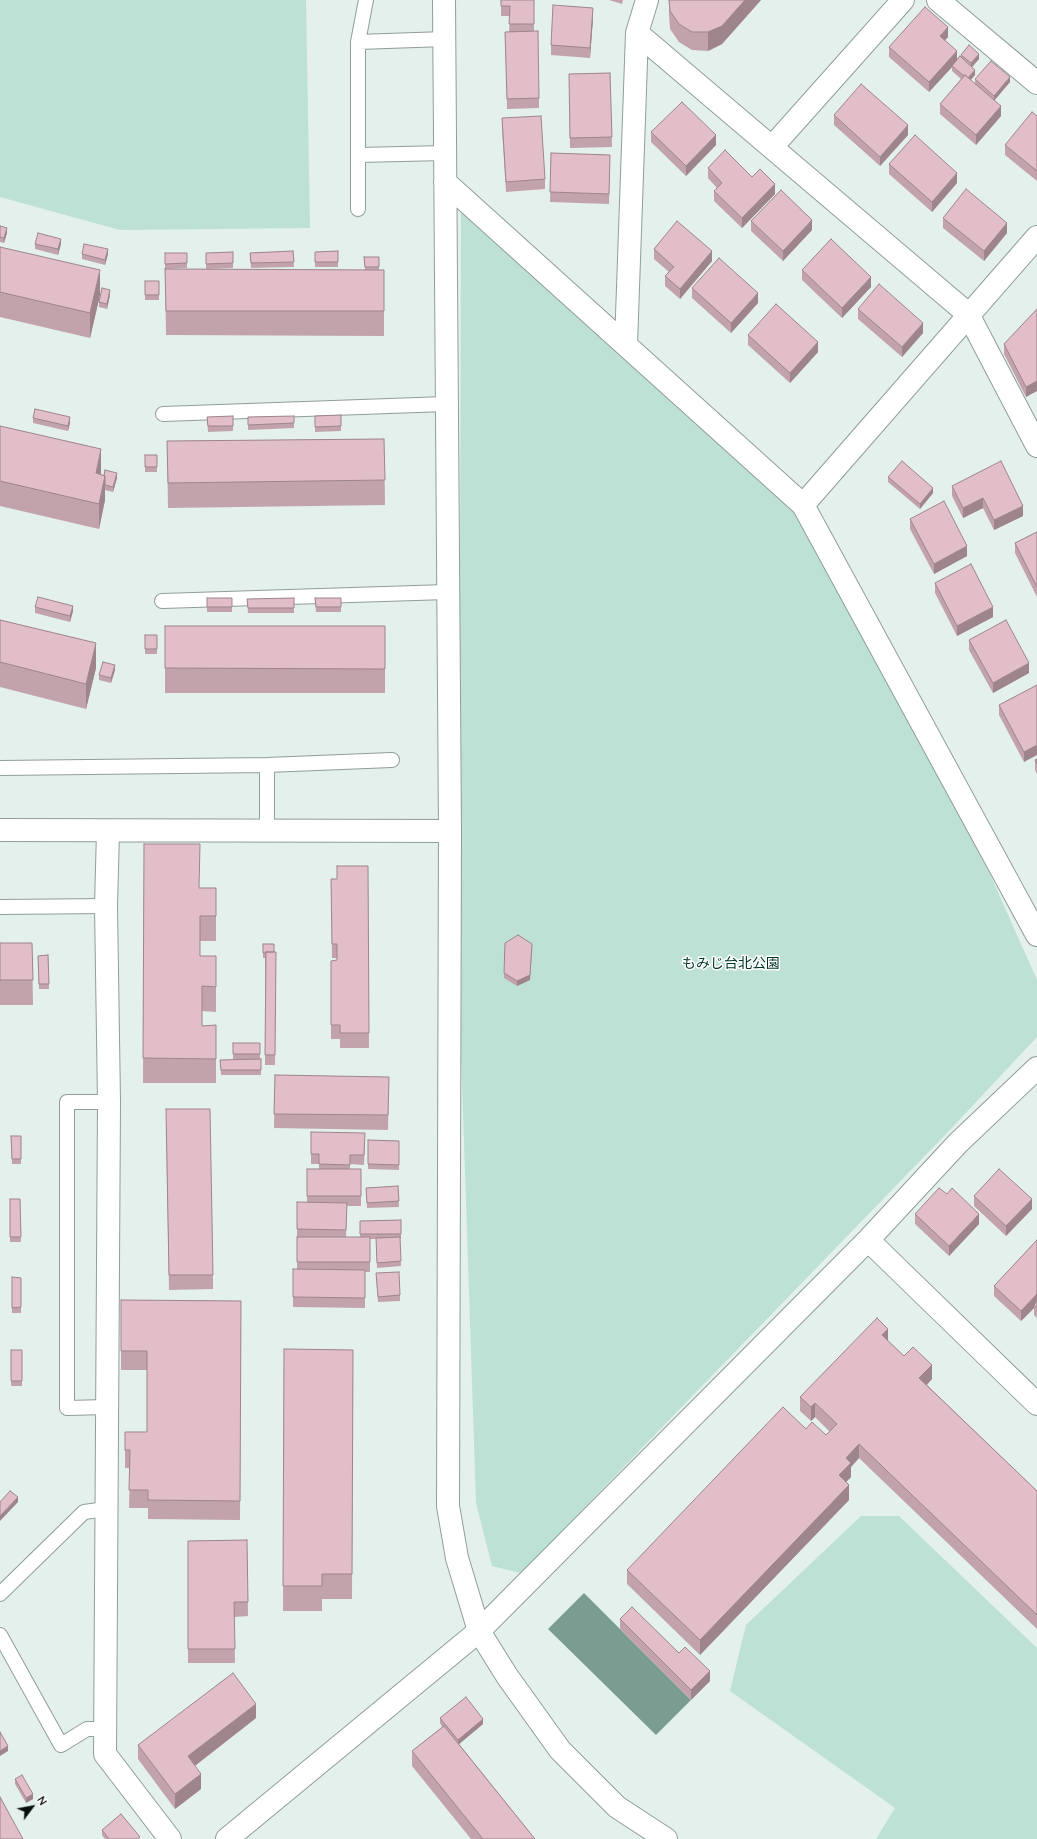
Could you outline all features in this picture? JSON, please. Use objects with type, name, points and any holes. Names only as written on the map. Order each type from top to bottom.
[{"type":"street","points":[[444,0],[447,592],[450,832],[448,1506],[457,1558],[479,1631],[507,1676],[560,1750],[617,1807],[666,1839]]},
{"type":"street","points":[[626,344],[637,33],[648,0]]},
{"type":"street","points":[[772,147],[903,0]]},
{"type":"street","points":[[938,0],[1037,83]]},
{"type":"street","points":[[637,33],[968,314],[1037,446]]},
{"type":"street","points":[[445,182],[803,505],[1037,934]]},
{"type":"street","points":[[803,505],[968,314],[1037,237]]},
{"type":"street","points":[[0,830],[450,832]]},
{"type":"street","points":[[108,831],[106,906],[109,1102],[105,1754],[170,1839]]},
{"type":"street","points":[[227,1839],[479,1631],[868,1240],[958,1143],[1037,1068]]},
{"type":"street","points":[[868,1240],[1037,1404]]},
{"type":"lane","points":[[358,209],[358,42],[366,0]]},
{"type":"lane","points":[[358,42],[445,39]]},
{"type":"lane","points":[[358,155],[445,153]]},
{"type":"lane","points":[[163,414],[446,404]]},
{"type":"lane","points":[[162,601],[447,592]]},
{"type":"lane","points":[[0,768],[267,765],[392,760]]},
{"type":"lane","points":[[267,765],[267,830]]},
{"type":"lane","points":[[0,907],[106,906]]},
{"type":"lane","points":[[107,1407],[67,1408],[67,1102],[109,1102]]},
{"type":"lane","points":[[0,1594],[84,1512],[106,1509]]},
{"type":"lane","points":[[0,1635],[61,1745],[87,1729],[104,1729]]},
{"type":"green space","points":[[0,0],[306,0],[310,228],[120,230],[0,197]]},
{"type":"green space","name":"もみじ台北公園","points":[[461,197],[798,507],[964,816],[1037,980],[1037,1037],[947,1133],[521,1573],[492,1566],[476,1503],[459,992]]},
{"type":"green space","points":[[861,1516],[899,1516],[1037,1648],[1037,1839],[876,1839],[895,1808],[730,1691],[746,1625]]},
{"type":"shaded area","points":[[584,1593],[691,1700],[656,1735],[548,1629]]},
{"type":"building","points":[[501,0],[534,0],[534,24],[509,24],[510,6],[501,6]]},
{"type":"building","points":[[669,0],[745,0],[722,26],[708,32],[692,32],[679,24],[670,11]]},
{"type":"building","points":[[553,5],[593,8],[590,48],[551,45]]},
{"type":"building","points":[[925,7],[948,27],[940,36],[957,51],[929,82],[889,47]]},
{"type":"building","points":[[538,31],[539,98],[507,99],[505,32]]},
{"type":"building","points":[[969,45],[979,54],[971,63],[961,55]]},
{"type":"building","points":[[960,56],[975,70],[968,78],[952,66]]},
{"type":"building","points":[[991,61],[1010,77],[994,96],[975,79]]},
{"type":"building","points":[[610,73],[612,137],[570,138],[569,74]]},
{"type":"building","points":[[965,75],[1001,106],[976,135],[940,104]]},
{"type":"building","points":[[861,84],[908,125],[880,157],[834,115]]},
{"type":"building","points":[[682,102],[716,135],[686,166],[651,132]]},
{"type":"building","points":[[1032,112],[1037,116],[1037,171],[1005,145]]},
{"type":"building","points":[[541,116],[545,179],[506,182],[502,118]]},
{"type":"building","points":[[915,135],[957,173],[932,202],[889,164]]},
{"type":"building","points":[[725,150],[752,177],[760,169],[775,184],[742,218],[714,191],[722,183],[708,168]]},
{"type":"building","points":[[551,153],[610,155],[609,194],[550,192]]},
{"type":"building","points":[[966,189],[1007,223],[984,251],[943,218]]},
{"type":"building","points":[[781,190],[812,220],[783,251],[751,221]]},
{"type":"building","points":[[677,221],[712,251],[680,289],[665,276],[674,267],[654,249]]},
{"type":"building","points":[[0,226],[7,228],[4,238],[0,237]]},
{"type":"building","points":[[38,233],[61,239],[58,249],[35,244]]},
{"type":"building","points":[[831,239],[871,277],[842,308],[802,270]]},
{"type":"building","points":[[84,244],[108,249],[105,260],[82,254]]},
{"type":"building","points":[[0,247],[100,270],[90,313],[0,292]]},
{"type":"building","points":[[293,251],[294,262],[251,263],[250,253]]},
{"type":"building","points":[[338,251],[338,262],[315,262],[315,252]]},
{"type":"building","points":[[233,252],[233,263],[206,264],[206,253]]},
{"type":"building","points":[[165,253],[187,253],[187,263],[165,264]]},
{"type":"building","points":[[364,257],[379,257],[379,267],[365,267]]},
{"type":"building","points":[[719,258],[758,293],[731,323],[692,288]]},
{"type":"building","points":[[165,269],[384,270],[384,311],[166,311]]},
{"type":"building","points":[[145,281],[159,281],[159,295],[145,295]]},
{"type":"building","points":[[879,284],[923,323],[902,347],[858,309]]},
{"type":"building","points":[[102,288],[110,290],[107,304],[99,302]]},
{"type":"building","points":[[776,304],[818,342],[790,373],[748,335]]},
{"type":"building","points":[[1037,309],[1037,381],[1026,387],[1004,344]]},
{"type":"building","points":[[35,409],[70,417],[68,426],[33,418]]},
{"type":"building","points":[[341,415],[341,426],[315,427],[315,416]]},
{"type":"building","points":[[233,416],[233,426],[208,426],[207,417]]},
{"type":"building","points":[[294,416],[294,423],[248,425],[248,417]]},
{"type":"building","points":[[0,426],[101,449],[96,473],[105,476],[99,504],[0,481]]},
{"type":"building","points":[[384,439],[385,480],[168,483],[167,441]]},
{"type":"building","points":[[145,455],[157,455],[157,467],[145,467]]},
{"type":"building","points":[[902,461],[933,488],[920,504],[888,477]]},
{"type":"building","points":[[1001,461],[1023,506],[994,520],[983,498],[963,508],[952,486]]},
{"type":"building","points":[[105,470],[117,473],[113,487],[105,485]]},
{"type":"building","points":[[944,501],[967,546],[934,564],[910,519]]},
{"type":"building","points":[[1037,532],[1037,587],[1015,543]]},
{"type":"building","points":[[971,564],[993,607],[957,626],[935,583]]},
{"type":"building","points":[[38,597],[73,606],[70,616],[35,607]]},
{"type":"building","points":[[207,598],[232,598],[232,607],[207,607]]},
{"type":"building","points":[[294,598],[294,608],[248,608],[247,599]]},
{"type":"building","points":[[315,598],[341,598],[341,607],[316,607]]},
{"type":"building","points":[[0,620],[96,643],[86,684],[0,662]]},
{"type":"building","points":[[1006,620],[1029,663],[993,683],[969,640]]},
{"type":"building","points":[[165,626],[385,626],[385,669],[165,668]]},
{"type":"building","points":[[145,635],[157,635],[157,649],[145,649]]},
{"type":"building","points":[[103,662],[115,665],[111,678],[99,675]]},
{"type":"building","points":[[1037,685],[1037,745],[1024,752],[999,705]]},
{"type":"building","points":[[144,844],[200,844],[199,888],[216,888],[216,916],[200,916],[200,956],[216,956],[216,987],[202,986],[202,1026],[216,1025],[216,1059],[143,1058]]},
{"type":"building","points":[[337,866],[368,866],[369,1033],[340,1033],[340,1025],[331,1025],[331,961],[337,960],[337,944],[332,944],[331,879],[337,879]]},
{"type":"building","points":[[518,935],[532,944],[530,975],[517,981],[504,973],[505,943]]},
{"type":"building","points":[[0,943],[32,943],[33,980],[0,980]]},
{"type":"building","points":[[263,944],[274,944],[274,952],[263,953]]},
{"type":"building","points":[[266,952],[276,952],[275,1055],[265,1055]]},
{"type":"building","points":[[48,955],[49,984],[39,984],[38,956]]},
{"type":"building","points":[[233,1043],[260,1043],[260,1054],[233,1054]]},
{"type":"building","points":[[261,1059],[261,1070],[221,1070],[220,1060]]},
{"type":"building","points":[[275,1075],[389,1077],[388,1115],[274,1114]]},
{"type":"building","points":[[166,1109],[210,1109],[213,1275],[169,1275]]},
{"type":"building","points":[[311,1132],[365,1133],[364,1155],[350,1155],[350,1165],[319,1164],[319,1154],[311,1154]]},
{"type":"building","points":[[11,1136],[21,1136],[21,1159],[12,1159]]},
{"type":"building","points":[[368,1140],[399,1141],[399,1165],[368,1164]]},
{"type":"building","points":[[307,1169],[361,1169],[361,1196],[307,1196]]},
{"type":"building","points":[[999,1169],[1032,1199],[1006,1226],[974,1196]]},
{"type":"building","points":[[398,1186],[399,1201],[367,1203],[366,1188]]},
{"type":"building","points":[[939,1188],[947,1194],[952,1188],[979,1214],[949,1246],[915,1214]]},
{"type":"building","points":[[10,1199],[20,1199],[21,1237],[10,1237]]},
{"type":"building","points":[[297,1202],[347,1203],[346,1230],[297,1229]]},
{"type":"building","points":[[401,1220],[401,1234],[360,1234],[360,1221]]},
{"type":"building","points":[[297,1237],[370,1237],[370,1262],[297,1262]]},
{"type":"building","points":[[400,1237],[401,1261],[377,1263],[376,1238]]},
{"type":"building","points":[[1037,1240],[1037,1294],[1021,1311],[994,1286]]},
{"type":"building","points":[[293,1269],[365,1270],[365,1298],[293,1297]]},
{"type":"building","points":[[399,1272],[400,1295],[378,1297],[376,1273]]},
{"type":"building","points":[[12,1277],[21,1278],[21,1307],[12,1308]]},
{"type":"building","points":[[121,1300],[241,1301],[240,1501],[148,1500],[148,1490],[129,1490],[130,1450],[125,1450],[125,1432],[147,1432],[147,1351],[121,1351]]},
{"type":"building","points":[[1037,1301],[1037,1308],[1034,1305]]},
{"type":"building","points":[[877,1318],[888,1329],[882,1335],[904,1356],[913,1347],[932,1365],[919,1378],[1037,1491],[1037,1615],[859,1444],[846,1458],[851,1463],[839,1475],[849,1485],[700,1640],[627,1570],[783,1407],[806,1429],[812,1422],[826,1435],[837,1424],[815,1403],[811,1407],[800,1397]]},
{"type":"building","points":[[284,1349],[353,1350],[352,1574],[322,1574],[322,1586],[283,1586]]},
{"type":"building","points":[[11,1350],[22,1350],[22,1381],[11,1381]]},
{"type":"building","points":[[10,1491],[18,1497],[0,1516],[0,1502]]},
{"type":"building","points":[[247,1540],[248,1602],[234,1602],[235,1649],[188,1649],[188,1541]]},
{"type":"building","points":[[632,1607],[679,1653],[685,1647],[710,1671],[691,1690],[620,1619]]},
{"type":"building","points":[[233,1673],[256,1704],[188,1756],[201,1774],[175,1794],[138,1745]]},
{"type":"building","points":[[466,1697],[483,1719],[458,1740],[440,1718]]},
{"type":"building","points":[[444,1726],[535,1839],[483,1839],[412,1751]]},
{"type":"building","points":[[0,1732],[8,1746],[0,1751]]},
{"type":"building","points":[[22,1775],[33,1794],[26,1798],[15,1779]]},
{"type":"building","points":[[0,1797],[23,1839],[0,1839]]},
{"type":"building","points":[[121,1814],[140,1837],[137,1839],[109,1839],[102,1830]]}]
